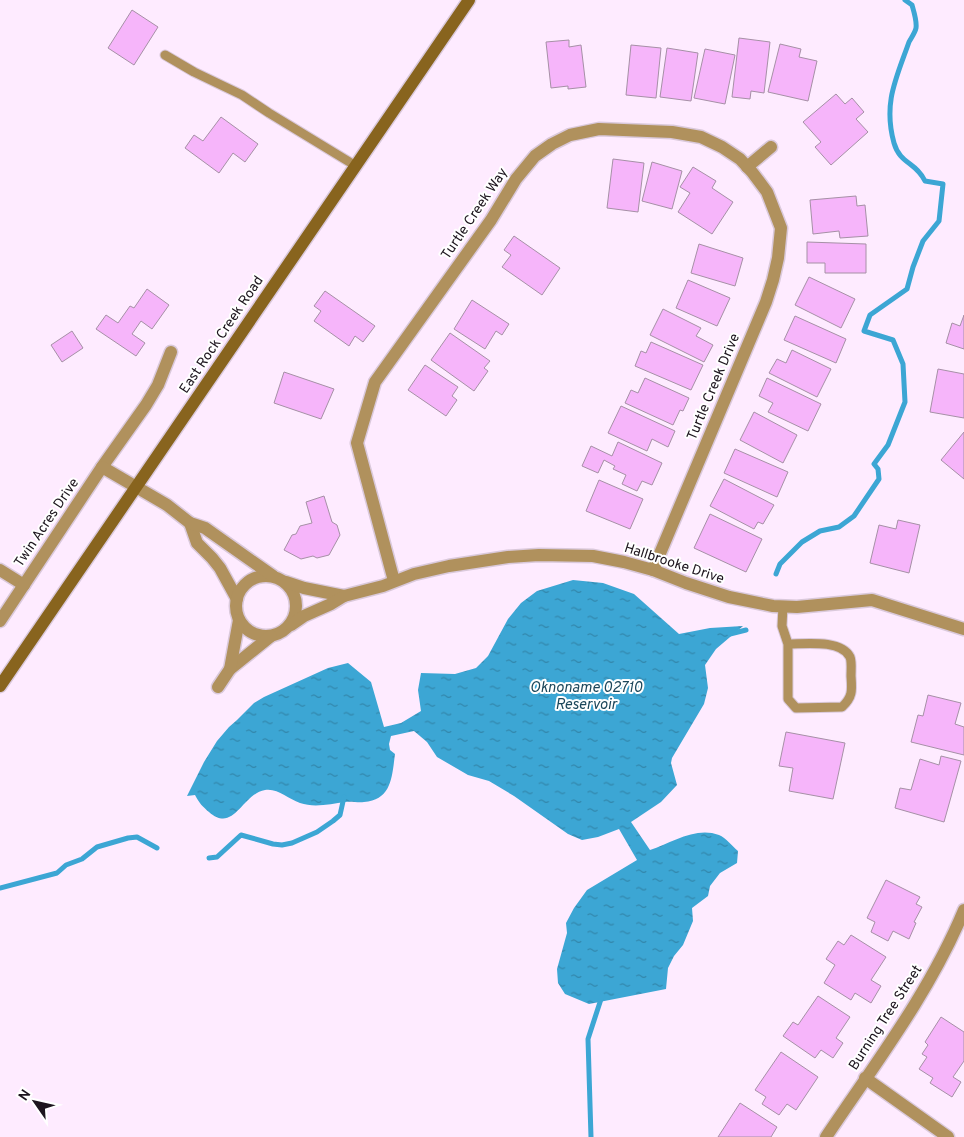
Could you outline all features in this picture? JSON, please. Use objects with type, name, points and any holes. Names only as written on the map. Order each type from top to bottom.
[{"type":"street","name":"East Rock Creek Road","points":[[0,686],[469,0]]},
{"type":"street","name":"Turtle Creek Way","points":[[394,581],[357,443],[375,382],[491,220],[516,179],[535,156],[552,144],[570,135],[599,129],[663,132],[701,137],[722,147],[740,160],[767,192],[776,211]]},
{"type":"street","points":[[747,167],[770,147]]},
{"type":"street","name":"Turtle Creek Drive","points":[[653,570],[754,332],[773,280],[781,235],[776,211]]},
{"type":"street","name":"Twin Acres Drive","points":[[0,621],[146,405],[158,386],[171,352]]},
{"type":"street","points":[[102,468],[137,487]]},
{"type":"street","name":"Hallbrooke Drive","points":[[137,487],[167,505],[190,523],[205,528],[291,588],[296,597],[297,608],[291,625]]},
{"type":"street","name":"Hallbrooke Drive","points":[[190,523],[197,543],[220,568],[237,599],[236,612],[239,620],[230,669]]},
{"type":"street","name":"Hallbrooke Drive","points":[[230,669],[271,636],[282,633],[304,616],[344,596],[449,566],[539,554],[593,556],[653,570],[729,597],[773,606],[872,600],[964,629]]},
{"type":"street","points":[[0,570],[24,585]]},
{"type":"street","points":[[237,599],[243,587],[254,578],[263,576],[278,579]]},
{"type":"street","name":"Hallbrooke Drive","points":[[278,579],[304,588],[344,596]]},
{"type":"street","points":[[239,620],[252,633],[260,636],[271,636]]},
{"type":"street","points":[[218,687],[230,669]]},
{"type":"street","name":"Burning Tree Street","points":[[826,1137],[927,984],[945,953],[964,910]]},
{"type":"street","points":[[865,1078],[948,1137]]},
{"type":"lane","points":[[164,55],[242,95],[356,166]]},
{"type":"lane","points":[[783,606],[782,626],[788,644],[788,699],[796,708],[842,707],[850,700],[852,689],[850,658],[846,652],[830,644],[788,644]]},
{"type":"water","name":"Oknoname 02710 Reservoir","points":[[573,580],[603,583],[634,594],[679,634],[710,628],[743,626],[716,649],[705,665],[708,688],[704,704],[672,758],[671,763],[677,785],[661,802],[631,822],[650,850],[684,836],[710,833],[719,835],[727,840],[738,851],[737,863],[720,873],[710,886],[708,896],[692,908],[693,921],[683,945],[674,956],[668,968],[666,989],[589,1004],[565,994],[558,983],[557,969],[567,933],[566,923],[574,908],[587,890],[637,860],[619,829],[598,837],[582,840],[568,834],[489,781],[468,775],[437,757],[427,742],[414,731],[391,736],[390,750],[395,754],[389,786],[380,797],[373,800],[311,805],[300,803],[279,792],[265,790],[250,798],[232,816],[218,818],[201,805],[195,795],[187,796],[217,741],[254,703],[264,697],[328,668],[348,663],[371,682],[384,727],[401,723],[421,711],[418,690],[421,673],[455,674],[476,668],[488,656],[508,619],[521,603],[537,591]]},
{"type":"building","points":[[132,10],[158,27],[134,65],[108,48]]},
{"type":"building","points":[[739,38],[770,42],[764,93],[751,91],[750,99],[732,97]]},
{"type":"building","points":[[569,40],[569,47],[581,45],[586,87],[568,89],[568,86],[551,88],[546,42]]},
{"type":"building","points":[[780,44],[801,49],[799,57],[817,61],[808,101],[768,92]]},
{"type":"building","points":[[631,45],[661,48],[656,98],[626,95]]},
{"type":"building","points":[[667,48],[698,53],[691,101],[660,97]]},
{"type":"building","points":[[705,49],[735,55],[725,104],[694,98]]},
{"type":"building","points":[[836,94],[845,104],[852,98],[864,112],[856,119],[868,132],[831,165],[815,147],[821,142],[803,122]]},
{"type":"building","points":[[221,117],[258,144],[245,162],[233,153],[219,173],[185,148],[194,135],[203,141]]},
{"type":"building","points":[[613,159],[644,163],[638,212],[607,208]]},
{"type":"building","points":[[652,162],[682,171],[672,209],[642,201]]},
{"type":"building","points":[[693,167],[716,181],[712,188],[733,202],[712,234],[678,212],[690,193],[680,187]]},
{"type":"building","points":[[856,196],[857,206],[865,205],[868,236],[840,238],[839,231],[813,234],[810,200]]},
{"type":"building","points":[[514,236],[560,268],[542,295],[502,267],[511,255],[504,250]]},
{"type":"building","points":[[807,242],[866,244],[866,273],[825,273],[825,263],[807,263]]},
{"type":"building","points":[[699,244],[743,258],[735,286],[691,273]]},
{"type":"building","points":[[809,277],[855,299],[841,328],[795,305]]},
{"type":"building","points":[[688,280],[730,298],[717,326],[676,308]]},
{"type":"building","points":[[147,289],[169,305],[152,329],[141,321],[132,334],[145,343],[136,356],[96,329],[106,315],[118,323],[130,306],[134,308]]},
{"type":"building","points":[[325,291],[375,326],[363,342],[355,336],[349,346],[314,321],[321,311],[314,306]]},
{"type":"building","points":[[472,300],[509,324],[502,335],[496,331],[485,349],[454,329]]},
{"type":"building","points":[[663,309],[701,328],[696,336],[713,345],[704,362],[650,335]]},
{"type":"building","points":[[964,315],[964,349],[946,343],[952,323],[960,326]]},
{"type":"building","points":[[795,316],[846,339],[836,363],[784,340]]},
{"type":"building","points":[[72,331],[83,348],[62,362],[51,345]]},
{"type":"building","points":[[450,333],[490,361],[484,368],[488,371],[474,391],[431,360]]},
{"type":"building","points":[[651,342],[703,365],[691,390],[635,366],[641,351],[646,353]]},
{"type":"building","points":[[792,350],[831,369],[817,397],[769,373],[777,359],[786,363]]},
{"type":"building","points":[[425,365],[458,387],[452,396],[457,400],[446,416],[408,390]]},
{"type":"building","points":[[938,369],[964,374],[964,418],[930,412]]},
{"type":"building","points":[[284,372],[334,389],[321,419],[274,403]]},
{"type":"building","points":[[645,378],[689,398],[683,411],[680,410],[673,425],[625,403],[631,390],[638,393]]},
{"type":"building","points":[[767,378],[821,404],[808,431],[768,412],[773,403],[759,396]]},
{"type":"building","points":[[621,406],[675,431],[668,447],[652,439],[647,451],[608,433]]},
{"type":"building","points":[[754,412],[797,435],[783,463],[740,440]]},
{"type":"building","points":[[964,432],[964,479],[941,460]]},
{"type":"building","points":[[618,442],[662,463],[652,485],[642,481],[637,491],[622,484],[626,475],[613,469],[615,466],[604,460],[598,473],[582,466],[591,446],[612,456]]},
{"type":"building","points":[[735,449],[788,472],[777,497],[724,473]]},
{"type":"building","points":[[724,479],[774,505],[763,524],[758,522],[754,529],[710,506]]},
{"type":"building","points":[[599,480],[643,499],[630,529],[586,511]]},
{"type":"building","points":[[324,496],[332,522],[337,525],[340,535],[329,555],[301,559],[284,550],[292,535],[296,534],[300,526],[312,523],[306,502]]},
{"type":"building","points":[[710,514],[762,539],[746,572],[694,548]]},
{"type":"building","points":[[898,520],[920,525],[909,573],[870,563],[879,525],[896,529]]},
{"type":"building","points":[[928,695],[961,703],[955,724],[964,727],[964,755],[911,742],[918,715],[923,716]]},
{"type":"building","points":[[786,732],[845,743],[833,799],[789,791],[793,768],[779,766]]},
{"type":"building","points":[[941,756],[961,761],[944,822],[895,808],[900,788],[911,790],[920,759],[939,765]]},
{"type":"building","points":[[886,880],[920,897],[916,904],[922,907],[914,922],[916,923],[909,939],[893,931],[888,941],[871,932],[875,922],[867,918]]},
{"type":"building","points":[[851,935],[886,957],[871,980],[881,986],[871,1003],[855,993],[851,1000],[824,983],[835,965],[826,959],[838,941],[844,945]]},
{"type":"building","points":[[818,996],[850,1017],[836,1038],[843,1043],[833,1058],[821,1050],[815,1058],[783,1036],[793,1022],[798,1025]]},
{"type":"building","points":[[941,1017],[964,1032],[964,1061],[953,1077],[961,1082],[952,1097],[930,1083],[933,1078],[919,1069],[927,1057],[922,1054],[928,1045],[925,1042]]},
{"type":"building","points":[[781,1052],[818,1077],[796,1110],[787,1104],[779,1115],[762,1104],[766,1097],[755,1090]]},
{"type":"building","points":[[740,1103],[777,1127],[771,1137],[718,1137]]},
{"type":"waterway","points":[[776,574],[780,564],[802,542],[820,531],[839,527],[854,516],[879,479],[878,469],[874,464],[888,445],[905,402],[903,364],[893,340],[864,331],[870,315],[907,289],[923,241],[939,221],[943,184],[925,181],[917,170],[900,155],[894,143],[891,129],[890,103],[892,91],[909,42],[916,28],[916,19],[912,5],[905,0]]},
{"type":"waterway","points":[[730,634],[746,630]]},
{"type":"waterway","points":[[209,858],[217,857],[241,835],[282,845],[292,843],[317,832],[340,815],[344,797]]},
{"type":"waterway","points":[[0,888],[57,873],[66,865],[82,859],[97,847],[128,838],[137,837],[157,848]]},
{"type":"waterway","points":[[591,1137],[588,1039],[602,996]]}]
